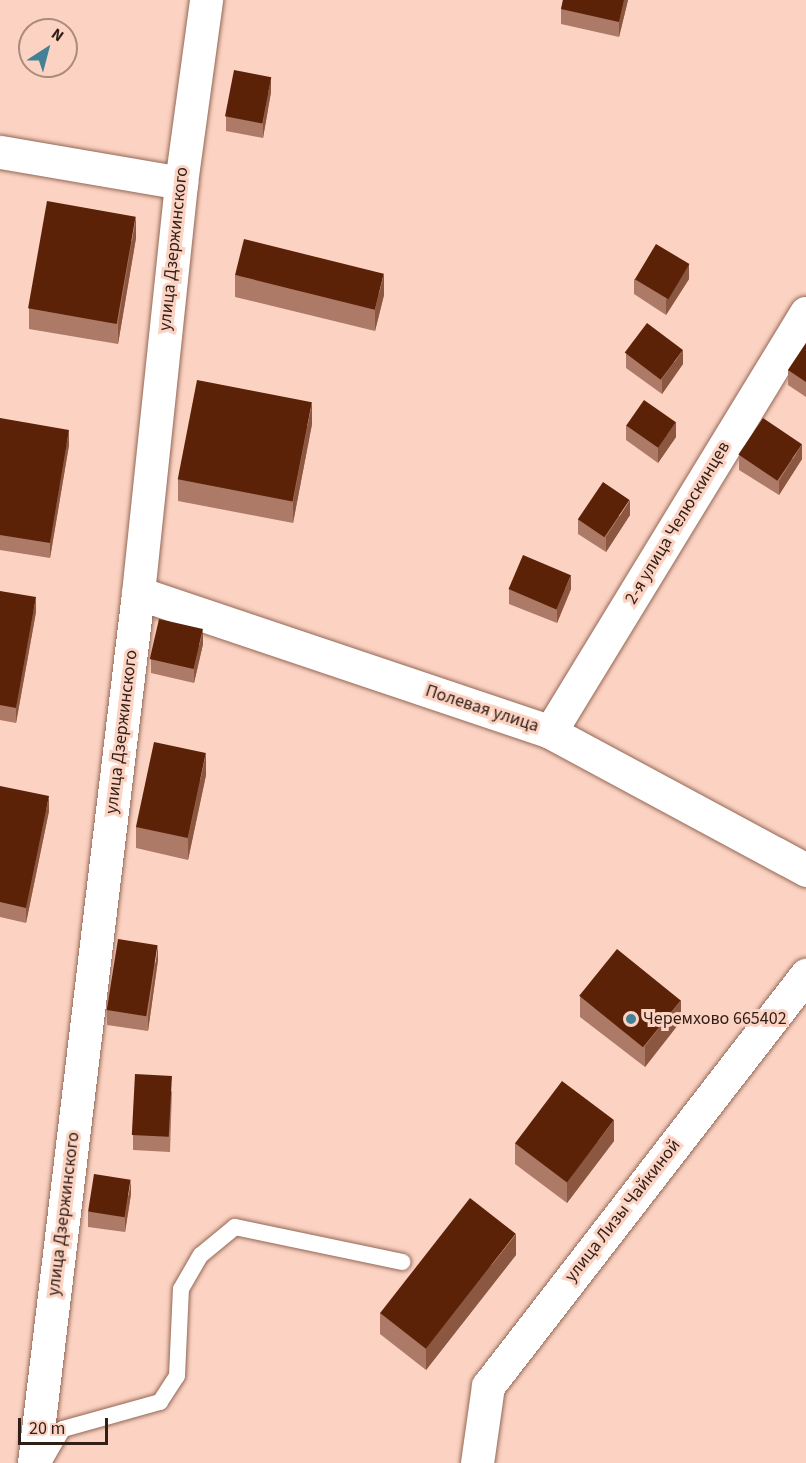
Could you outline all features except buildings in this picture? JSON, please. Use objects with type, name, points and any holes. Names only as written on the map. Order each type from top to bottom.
[{"type":"street","name":"улица Дзержинского","points":[[34,1463],[138,593],[180,183],[206,0]]},
{"type":"street","points":[[0,152],[180,183]]},
{"type":"street","name":"2-я улица Челюскинцев","points":[[550,732],[806,313]]},
{"type":"street","name":"Полевая улица","points":[[138,593],[550,732],[806,870]]},
{"type":"street","name":"улица Лизы Чайкиной","points":[[477,1463],[488,1386],[806,975]]},
{"type":"lane","points":[[43,1463],[63,1429],[160,1402],[177,1376],[180,1289],[201,1255],[235,1227],[402,1262]]},
{"type":"place","name":"Черемхово 665402","points":[[631,1019]]}]
